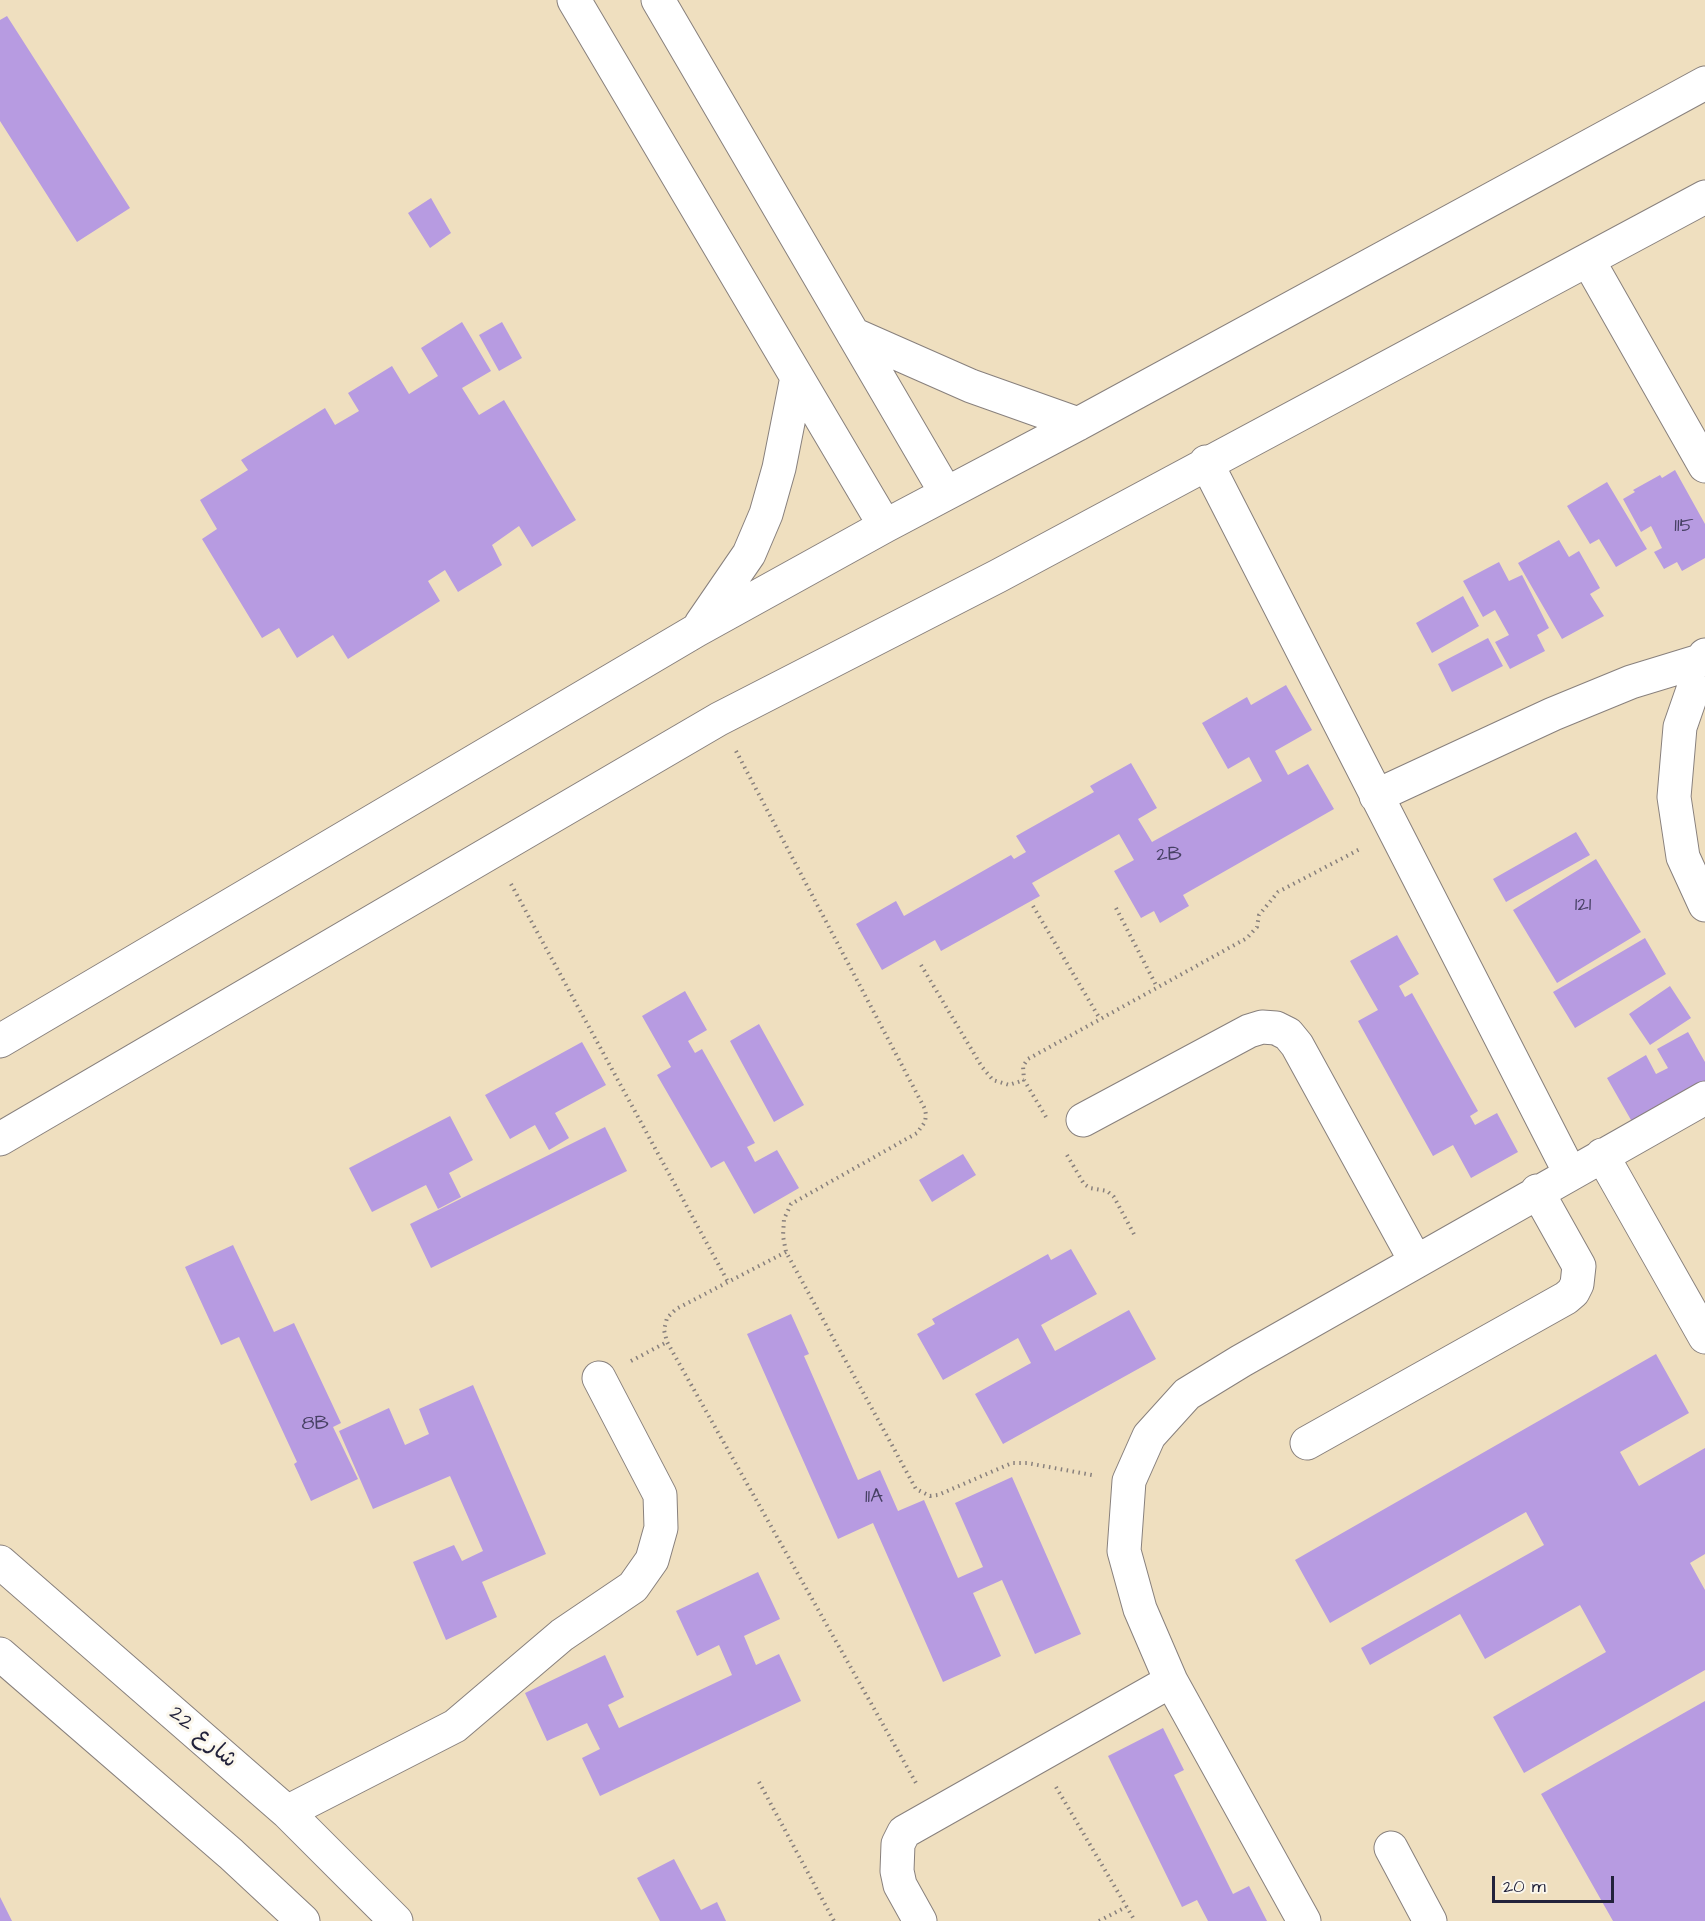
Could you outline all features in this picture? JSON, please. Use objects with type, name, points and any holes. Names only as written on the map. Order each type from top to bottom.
[{"type":"street","points":[[574,0],[885,526]]},
{"type":"street","points":[[658,0],[946,493]]},
{"type":"street","points":[[0,1041],[697,630],[1705,83]]},
{"type":"street","points":[[0,1139],[492,849],[718,719],[998,576],[1206,462],[1705,197]]},
{"type":"street","points":[[1588,260],[1705,466]]},
{"type":"street","points":[[853,334],[971,386],[1078,424]]},
{"type":"street","points":[[697,630],[749,554],[766,514],[779,468],[797,377]]},
{"type":"street","points":[[1206,462],[1570,1173]]},
{"type":"street","points":[[1376,796],[1552,714],[1631,682],[1704,658]]},
{"type":"street","points":[[1704,658],[1680,727],[1674,797],[1694,851],[1705,905]]},
{"type":"street","points":[[1083,1120],[1249,1031],[1262,1027],[1276,1028],[1288,1034],[1297,1045],[1416,1260]]},
{"type":"street","points":[[1304,1921],[1172,1681],[1140,1609],[1124,1551],[1129,1481],[1149,1436],[1187,1394],[1241,1360],[1705,1098]]},
{"type":"street","points":[[1602,1155],[1705,1337]]},
{"type":"street","points":[[1307,1443],[1573,1292],[1577,1284],[1579,1266],[1537,1191]]},
{"type":"street","points":[[287,1812],[455,1726],[562,1635],[633,1587],[652,1560],[661,1528],[660,1495],[598,1378]]},
{"type":"street","name":"شارع 22","points":[[0,1562],[287,1812],[396,1921]]},
{"type":"street","points":[[0,1654],[231,1854],[303,1921]]},
{"type":"street","points":[[920,1921],[900,1885],[895,1858],[904,1832],[1172,1681]]},
{"type":"street","points":[[1391,1848],[1430,1921]]},
{"type":"path","points":[[718,719],[925,1109],[925,1122],[917,1133],[791,1204],[784,1219],[783,1236],[786,1252],[916,1489],[930,1496],[938,1495],[1012,1463],[1027,1463],[1129,1481]]},
{"type":"path","points":[[1050,1124],[1024,1080],[1023,1066],[1028,1059],[1247,938],[1257,927],[1259,915],[1278,892],[1394,831]]},
{"type":"path","points":[[492,849],[728,1282]]},
{"type":"path","points":[[1033,906],[1100,1019]]},
{"type":"path","points":[[1116,908],[1157,987]]},
{"type":"path","points":[[921,965],[982,1067],[993,1080],[1009,1085],[1024,1080]]},
{"type":"path","points":[[1067,1154],[1084,1184],[1090,1188],[1107,1191],[1114,1197],[1136,1238]]},
{"type":"path","points":[[786,1252],[676,1309],[667,1318],[664,1330],[668,1342],[934,1815]]},
{"type":"path","points":[[1038,1756],[1135,1921]]},
{"type":"path","points":[[759,1782],[834,1921]]},
{"type":"path","points":[[1099,1921],[1126,1906]]},
{"type":"building","points":[[7,16],[130,208],[77,242],[0,121],[0,20]]},
{"type":"building","points":[[431,198],[451,233],[430,248],[408,213]]},
{"type":"building","points":[[462,322],[491,371],[462,388],[479,415],[504,400],[576,520],[532,547],[519,526],[492,545],[502,565],[458,592],[445,570],[428,581],[440,601],[348,659],[333,635],[297,658],[279,628],[262,638],[202,539],[217,529],[200,500],[248,470],[241,460],[325,408],[335,425],[359,411],[348,393],[392,366],[409,394],[438,376],[421,348]]},
{"type":"building","points":[[502,322],[522,358],[499,371],[479,335]]},
{"type":"building","points":[[1675,470],[1705,524],[1705,558],[1682,571],[1677,562],[1664,569],[1654,552],[1662,548],[1651,526],[1641,532],[1623,499],[1635,492],[1633,490],[1660,475],[1662,478]]},
{"type":"building","points":[[1607,482],[1647,549],[1616,567],[1599,539],[1590,544],[1567,506]]},
{"type":"building","points":[[1559,540],[1569,557],[1579,551],[1600,588],[1590,594],[1604,616],[1562,639],[1518,563]]},
{"type":"building","points":[[1499,562],[1509,581],[1522,575],[1549,628],[1537,635],[1545,651],[1510,669],[1495,642],[1509,635],[1495,610],[1483,617],[1463,581]]},
{"type":"building","points":[[1463,596],[1479,626],[1432,653],[1416,623]]},
{"type":"building","points":[[1488,638],[1503,666],[1452,692],[1438,664]]},
{"type":"building","points":[[1286,685],[1312,730],[1275,751],[1288,775],[1308,764],[1334,809],[1183,895],[1189,906],[1160,923],[1154,911],[1141,918],[1114,871],[1134,860],[1119,834],[1032,883],[1040,896],[941,951],[935,940],[882,970],[856,924],[896,901],[904,916],[1011,855],[1014,859],[1026,852],[1016,836],[1094,792],[1090,786],[1131,763],[1157,808],[1138,819],[1152,842],[1262,781],[1249,757],[1228,769],[1202,723],[1247,697],[1251,705]]},
{"type":"building","points":[[1576,832],[1590,855],[1506,902],[1493,879]]},
{"type":"building","points":[[1596,859],[1641,932],[1557,983],[1513,910]]},
{"type":"building","points":[[1397,935],[1419,974],[1399,986],[1405,997],[1412,993],[1478,1111],[1470,1116],[1475,1125],[1497,1113],[1518,1152],[1471,1178],[1453,1145],[1433,1156],[1358,1021],[1378,1010],[1350,961]]},
{"type":"building","points":[[1645,938],[1666,974],[1575,1028],[1553,992]]},
{"type":"building","points":[[1670,986],[1691,1018],[1650,1045],[1629,1014]]},
{"type":"building","points":[[685,991],[707,1030],[688,1041],[695,1053],[702,1049],[755,1143],[747,1147],[755,1162],[777,1150],[799,1188],[754,1214],[724,1161],[711,1168],[657,1075],[671,1067],[642,1016]]},
{"type":"building","points":[[759,1024],[804,1105],[774,1122],[730,1041]]},
{"type":"building","points":[[1688,1032],[1705,1062],[1705,1088],[1635,1127],[1607,1078],[1646,1055],[1656,1074],[1668,1068],[1657,1049]]},
{"type":"building","points":[[582,1042],[606,1085],[555,1113],[569,1138],[549,1150],[535,1125],[510,1139],[485,1095]]},
{"type":"building","points":[[450,1116],[473,1160],[449,1173],[461,1197],[438,1209],[426,1185],[372,1212],[349,1168]]},
{"type":"building","points":[[605,1127],[627,1171],[431,1268],[410,1224]]},
{"type":"building","points":[[963,1154],[976,1175],[932,1202],[919,1180]]},
{"type":"building","points":[[233,1245],[274,1332],[294,1323],[341,1423],[333,1427],[358,1479],[311,1501],[294,1464],[297,1462],[239,1337],[221,1345],[185,1267]]},
{"type":"building","points":[[1071,1249],[1097,1294],[1041,1325],[1055,1351],[1129,1310],[1156,1359],[1003,1444],[975,1394],[1031,1363],[1018,1338],[943,1380],[917,1334],[935,1324],[932,1319],[1048,1254],[1051,1260]]},
{"type":"building","points":[[791,1314],[809,1354],[804,1356],[858,1480],[880,1470],[898,1511],[924,1500],[958,1578],[983,1567],[955,1503],[1012,1477],[1081,1634],[1035,1654],[1002,1580],[973,1593],[1001,1656],[943,1682],[873,1523],[838,1539],[747,1334]]},
{"type":"building","points":[[1656,1354],[1689,1413],[1620,1452],[1639,1486],[1705,1448],[1705,1554],[1690,1563],[1705,1590],[1705,1670],[1524,1773],[1493,1717],[1606,1652],[1580,1605],[1485,1659],[1460,1614],[1370,1665],[1361,1648],[1544,1545],[1526,1512],[1330,1623],[1295,1560]]},
{"type":"building","points":[[473,1385],[546,1554],[482,1582],[497,1617],[446,1640],[413,1562],[454,1545],[462,1561],[483,1551],[450,1476],[373,1509],[339,1431],[389,1408],[405,1445],[429,1434],[419,1409]]},
{"type":"building","points":[[758,1572],[780,1619],[744,1636],[756,1665],[779,1654],[801,1701],[600,1796],[582,1758],[600,1749],[587,1723],[547,1741],[525,1693],[605,1655],[624,1697],[608,1705],[619,1728],[732,1675],[719,1645],[697,1656],[676,1611]]},
{"type":"building","points":[[1705,1701],[1705,1921],[1613,1921],[1541,1794]]},
{"type":"building","points":[[1163,1728],[1184,1770],[1174,1775],[1233,1894],[1249,1886],[1267,1921],[1208,1921],[1197,1900],[1182,1907],[1108,1756]]},
{"type":"building","points":[[674,1859],[701,1910],[717,1902],[726,1921],[660,1921],[637,1878]]},
{"type":"building","points":[[0,1897],[12,1921],[0,1921]]}]
